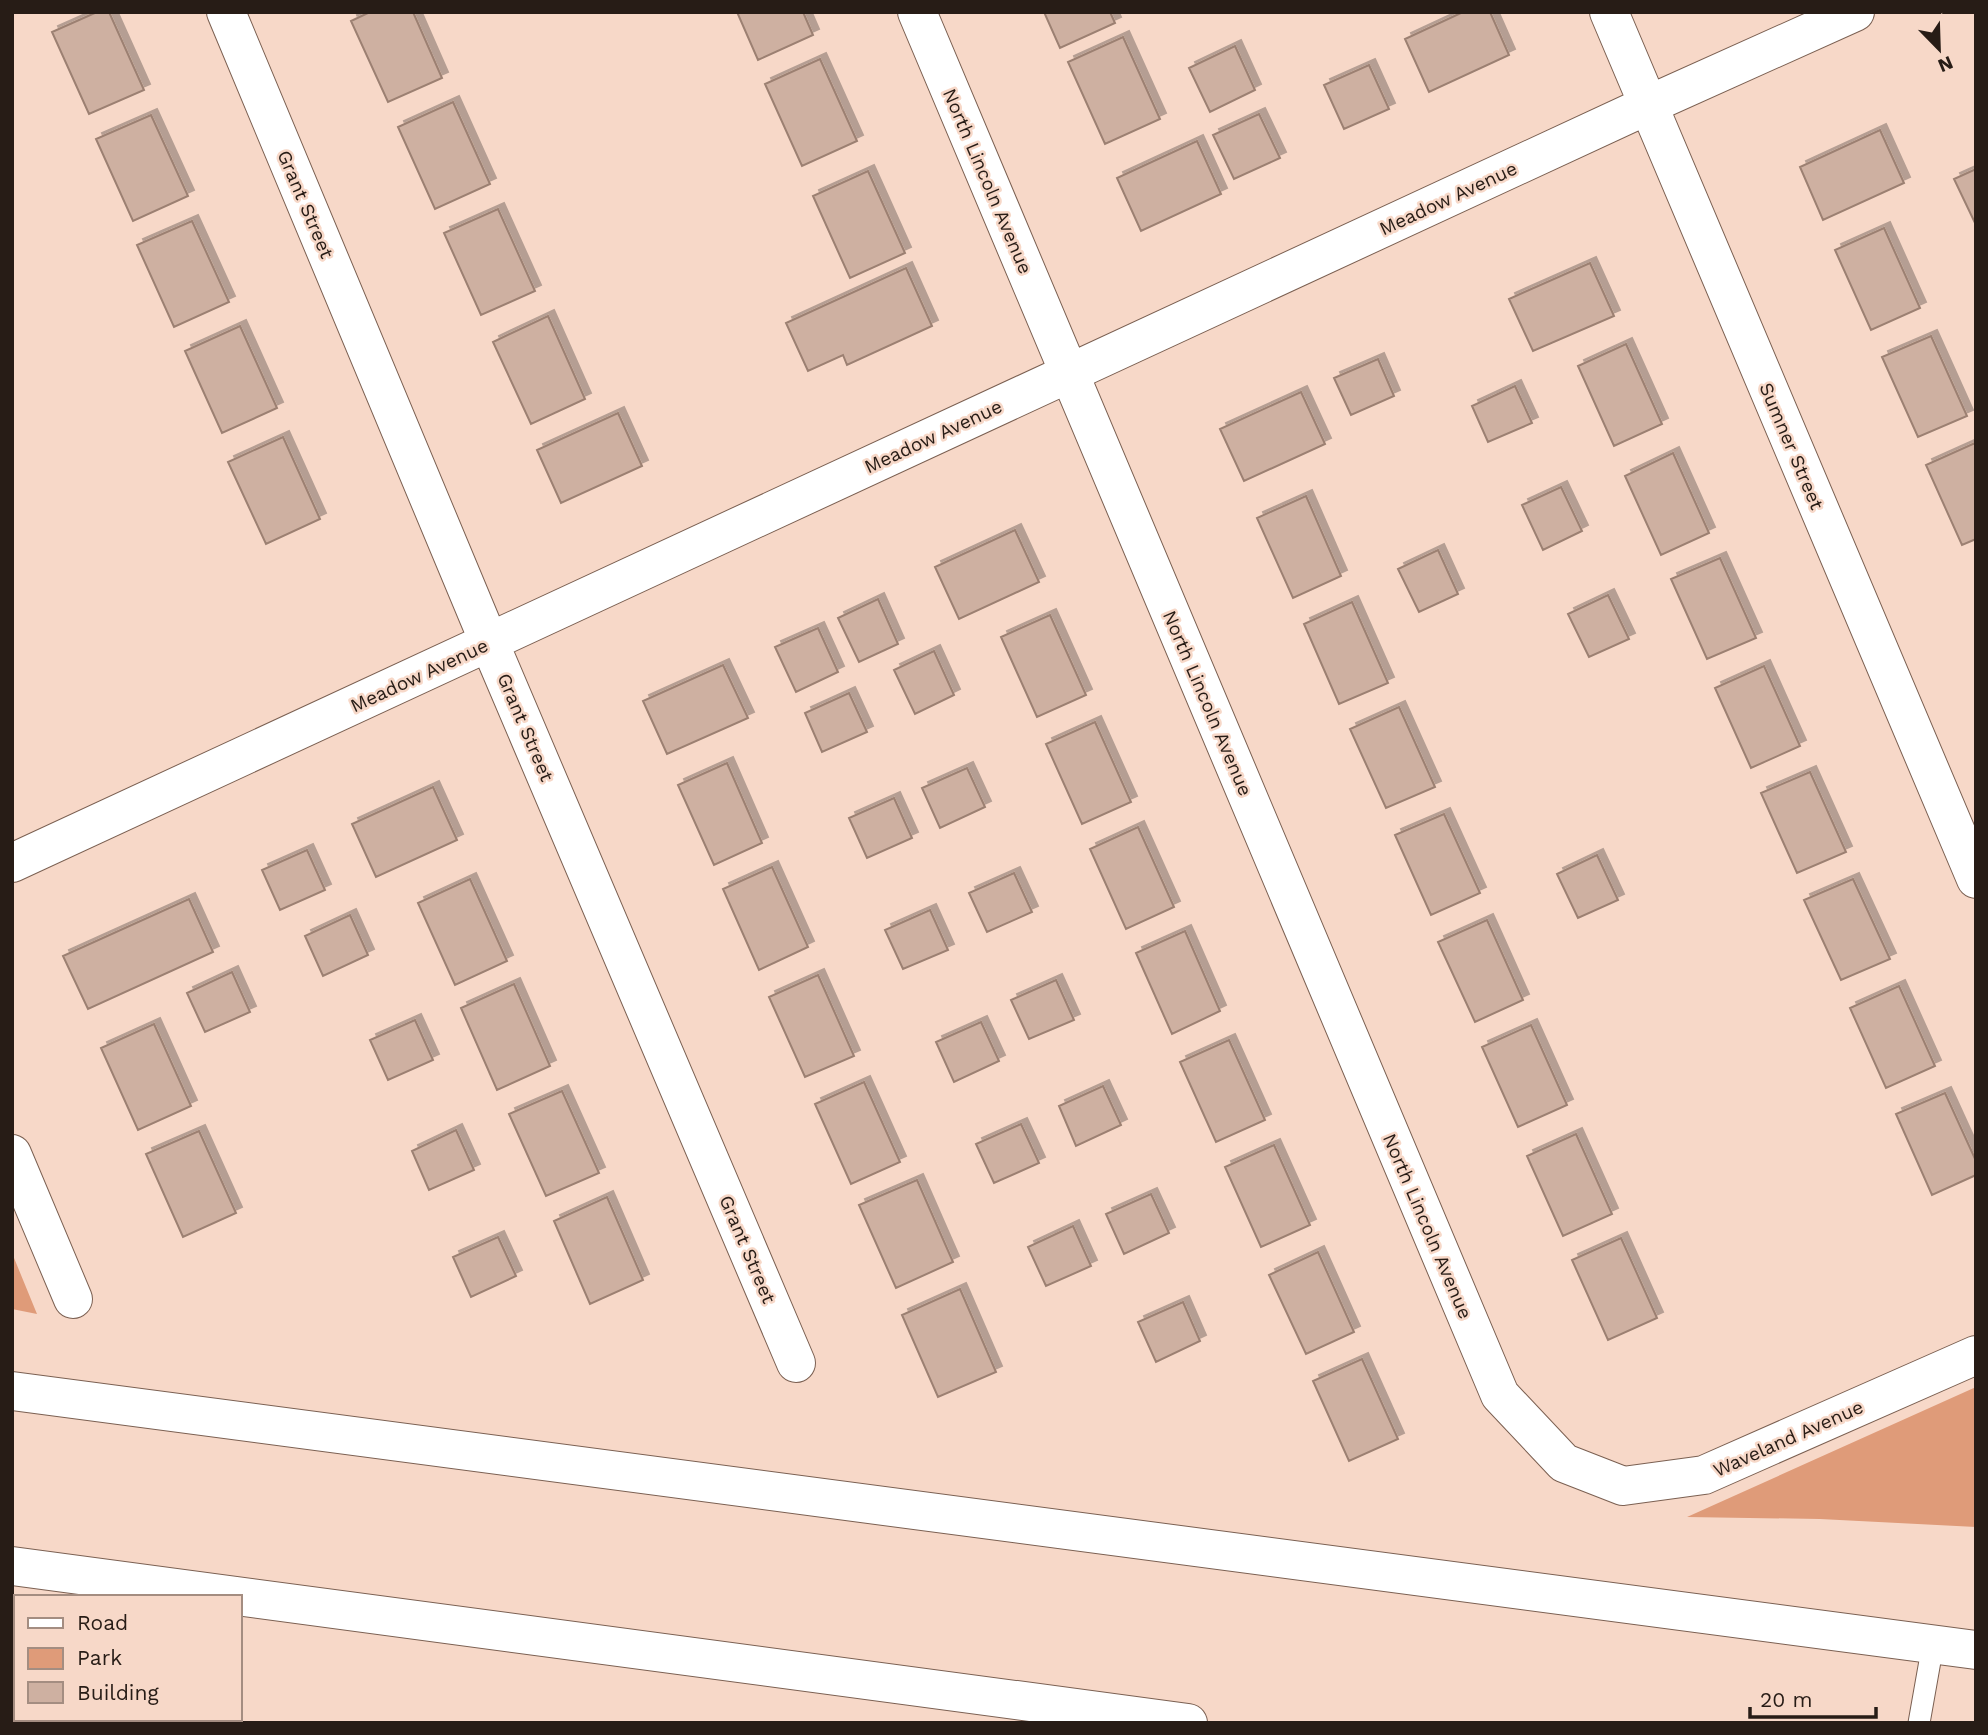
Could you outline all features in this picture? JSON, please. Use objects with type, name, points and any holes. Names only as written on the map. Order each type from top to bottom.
[{"type":"main road","name":"Grant Street","points":[[226,12],[489,642],[796,1363]]},
{"type":"main road","name":"North Lincoln Avenue","points":[[916,12],[1500,1395]]},
{"type":"main road","name":"Sumner Street","points":[[1609,12],[1976,879]]},
{"type":"main road","name":"Meadow Avenue","points":[[12,863],[1648,105],[1855,12]]},
{"type":"main road","points":[[12,1154],[74,1298]]},
{"type":"main road","name":"Waveland Avenue","points":[[1500,1395],[1564,1463],[1623,1486],[1704,1475],[1976,1355]]},
{"type":"main road","points":[[12,1391],[1976,1650]]},
{"type":"main road","points":[[12,1566],[229,1595]]},
{"type":"main road","points":[[242,1597],[1188,1723]]},
{"type":"lane","points":[[1919,1723],[1933,1644]]},
{"type":"green space","points":[[12,1253],[37,1314],[12,1309]]},
{"type":"green space","points":[[1976,1387],[1976,1527],[1820,1519],[1687,1517]]},
{"type":"building","points":[[97,12],[109,12],[144,90],[89,114],[52,32]]},
{"type":"building","points":[[370,12],[413,12],[442,78],[388,102],[351,21]]},
{"type":"building","points":[[737,12],[803,12],[813,35],[758,60]]},
{"type":"building","points":[[1044,12],[1110,12],[1115,23],[1060,48]]},
{"type":"building","points":[[1463,12],[1490,12],[1509,55],[1429,92],[1405,39]]},
{"type":"building","points":[[1123,37],[1160,119],[1105,144],[1068,62]]},
{"type":"building","points":[[1235,46],[1255,90],[1210,112],[1189,68]]},
{"type":"building","points":[[820,59],[857,141],[802,166],[765,84]]},
{"type":"building","points":[[1369,65],[1389,109],[1344,129],[1324,85]]},
{"type":"building","points":[[453,102],[490,184],[435,209],[398,127]]},
{"type":"building","points":[[1259,114],[1280,158],[1234,179],[1213,135]]},
{"type":"building","points":[[151,115],[188,196],[133,221],[96,139]]},
{"type":"building","points":[[1880,130],[1904,183],[1823,220],[1800,167]]},
{"type":"building","points":[[1197,141],[1221,194],[1141,231],[1117,178]]},
{"type":"building","points":[[1976,169],[1976,223],[1975,223],[1954,179]]},
{"type":"building","points":[[868,171],[905,253],[850,278],[813,196]]},
{"type":"building","points":[[498,209],[535,291],[481,315],[444,233]]},
{"type":"building","points":[[192,221],[229,302],[174,327],[137,245]]},
{"type":"building","points":[[1884,228],[1920,308],[1871,330],[1835,250]]},
{"type":"building","points":[[1590,263],[1614,316],[1533,351],[1509,299]]},
{"type":"building","points":[[906,268],[932,326],[847,365],[843,355],[808,371],[786,323]]},
{"type":"building","points":[[548,316],[585,399],[531,424],[493,342]]},
{"type":"building","points":[[240,326],[277,408],[222,433],[185,351]]},
{"type":"building","points":[[1931,336],[1967,416],[1918,437],[1882,357]]},
{"type":"building","points":[[1626,344],[1662,424],[1614,446],[1578,366]]},
{"type":"building","points":[[1378,359],[1394,396],[1351,415],[1334,378]]},
{"type":"building","points":[[1515,386],[1532,423],[1488,442],[1472,406]]},
{"type":"building","points":[[1301,392],[1325,444],[1244,481],[1220,429]]},
{"type":"building","points":[[618,413],[642,466],[561,503],[537,450]]},
{"type":"building","points":[[283,437],[320,519],[266,544],[228,462]]},
{"type":"building","points":[[1975,443],[1976,539],[1962,545],[1926,465]]},
{"type":"building","points":[[1673,453],[1709,533],[1661,555],[1625,476]]},
{"type":"building","points":[[1561,487],[1582,531],[1543,550],[1522,505]]},
{"type":"building","points":[[1306,496],[1341,576],[1293,598],[1257,518]]},
{"type":"building","points":[[1015,530],[1039,582],[959,619],[935,567]]},
{"type":"building","points":[[1438,550],[1458,594],[1419,612],[1398,569]]},
{"type":"building","points":[[1720,558],[1756,638],[1707,659],[1671,579]]},
{"type":"building","points":[[1608,595],[1629,639],[1589,657],[1568,614]]},
{"type":"building","points":[[878,599],[898,644],[859,662],[838,618]]},
{"type":"building","points":[[1352,602],[1388,683],[1339,704],[1304,624]]},
{"type":"building","points":[[1050,615],[1086,695],[1037,717],[1001,637]]},
{"type":"building","points":[[818,628],[838,672],[796,692],[775,647]]},
{"type":"building","points":[[934,651],[954,695],[915,714],[894,670]]},
{"type":"building","points":[[723,665],[748,718],[667,754],[643,701]]},
{"type":"building","points":[[1764,666],[1800,746],[1751,768],[1715,688]]},
{"type":"building","points":[[849,693],[867,732],[822,752],[805,713]]},
{"type":"building","points":[[1399,707],[1435,787],[1386,808],[1350,729]]},
{"type":"building","points":[[1095,722],[1131,802],[1082,824],[1046,744]]},
{"type":"building","points":[[727,763],[762,843],[714,865],[678,785]]},
{"type":"building","points":[[967,768],[985,807],[940,828],[922,788]]},
{"type":"building","points":[[1810,772],[1846,852],[1797,873],[1761,793]]},
{"type":"building","points":[[433,787],[457,840],[376,877],[352,824]]},
{"type":"building","points":[[894,798],[912,838],[867,858],[849,818]]},
{"type":"building","points":[[1444,814],[1480,893],[1431,915],[1395,835]]},
{"type":"building","points":[[1138,827],[1174,907],[1126,929],[1090,849]]},
{"type":"building","points":[[307,850],[325,890],[280,910],[262,870]]},
{"type":"building","points":[[1597,855],[1618,900],[1578,918],[1557,874]]},
{"type":"building","points":[[772,867],[808,947],[759,970],[723,889]]},
{"type":"building","points":[[1014,873],[1032,912],[987,932],[969,893]]},
{"type":"building","points":[[470,879],[507,961],[455,985],[418,903]]},
{"type":"building","points":[[1853,879],[1890,959],[1841,980],[1804,900]]},
{"type":"building","points":[[189,899],[213,952],[88,1009],[63,956]]},
{"type":"building","points":[[930,910],[948,950],[903,969],[885,930]]},
{"type":"building","points":[[350,915],[368,955],[323,976],[305,936]]},
{"type":"building","points":[[1487,920],[1523,1000],[1475,1022],[1438,942]]},
{"type":"building","points":[[1185,931],[1220,1011],[1172,1034],[1136,953]]},
{"type":"building","points":[[232,972],[250,1012],[205,1032],[187,993]]},
{"type":"building","points":[[818,975],[854,1056],[805,1077],[769,997]]},
{"type":"building","points":[[1056,980],[1074,1020],[1029,1039],[1011,1000]]},
{"type":"building","points":[[514,984],[550,1066],[497,1090],[461,1008]]},
{"type":"building","points":[[1899,986],[1935,1066],[1886,1088],[1850,1008]]},
{"type":"building","points":[[415,1020],[433,1060],[388,1080],[370,1040]]},
{"type":"building","points":[[981,1022],[999,1061],[954,1082],[936,1042]]},
{"type":"building","points":[[154,1024],[191,1106],[138,1130],[101,1048]]},
{"type":"building","points":[[1531,1025],[1567,1105],[1518,1127],[1482,1047]]},
{"type":"building","points":[[1229,1040],[1265,1120],[1216,1142],[1180,1062]]},
{"type":"building","points":[[864,1082],[900,1162],[851,1184],[815,1104]]},
{"type":"building","points":[[1103,1086],[1121,1125],[1076,1146],[1059,1106]]},
{"type":"building","points":[[562,1091],[599,1173],[546,1196],[509,1114]]},
{"type":"building","points":[[1945,1093],[1976,1161],[1976,1175],[1932,1195],[1896,1114]]},
{"type":"building","points":[[1021,1124],[1039,1163],[994,1183],[976,1144]]},
{"type":"building","points":[[456,1130],[474,1170],[429,1190],[412,1151]]},
{"type":"building","points":[[199,1131],[236,1213],[183,1237],[146,1154]]},
{"type":"building","points":[[1576,1134],[1612,1214],[1563,1236],[1527,1156]]},
{"type":"building","points":[[1274,1145],[1310,1225],[1261,1247],[1225,1167]]},
{"type":"building","points":[[917,1180],[953,1262],[896,1288],[859,1205]]},
{"type":"building","points":[[1151,1194],[1169,1233],[1124,1254],[1106,1214]]},
{"type":"building","points":[[607,1197],[643,1280],[590,1304],[554,1221]]},
{"type":"building","points":[[1073,1226],[1091,1266],[1046,1286],[1028,1247]]},
{"type":"building","points":[[498,1237],[516,1276],[471,1297],[453,1257]]},
{"type":"building","points":[[1621,1238],[1657,1318],[1608,1340],[1572,1260]]},
{"type":"building","points":[[1318,1252],[1354,1332],[1306,1354],[1269,1275]]},
{"type":"building","points":[[960,1289],[996,1372],[938,1397],[902,1315]]},
{"type":"building","points":[[1183,1302],[1200,1341],[1156,1362],[1138,1322]]},
{"type":"building","points":[[1362,1359],[1398,1439],[1349,1461],[1313,1381]]}]
